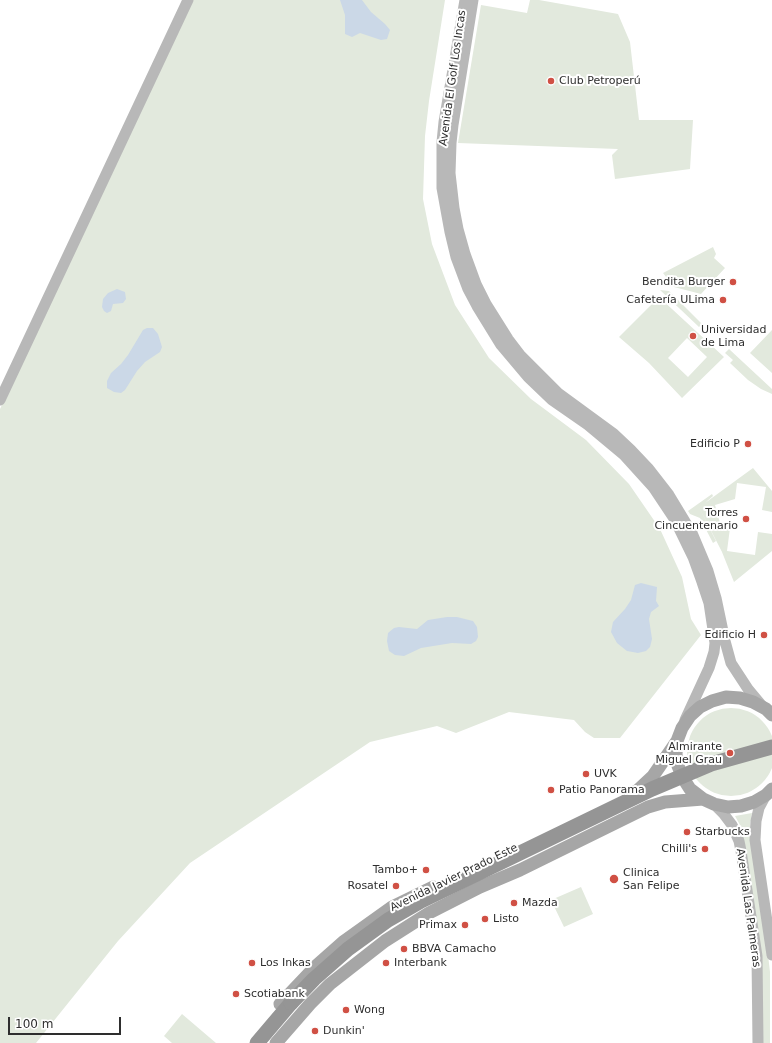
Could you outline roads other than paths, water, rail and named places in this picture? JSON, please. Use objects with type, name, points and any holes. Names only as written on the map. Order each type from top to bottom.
[{"type":"highway","points":[[265,1043],[314,979],[348,949],[388,920],[421,901],[652,789],[711,764],[741,754],[772,747]]},
{"type":"highway","points":[[257,1043],[294,1005],[360,950],[419,913],[520,862],[661,795],[715,773],[772,756]]},
{"type":"main road","points":[[708,801],[690,788],[683,778],[678,766],[676,754],[678,741],[682,728],[690,716],[700,707],[712,701],[726,698],[740,698],[754,702],[769,712]]},
{"type":"main road","name":"Avenida Javier Prado Este","points":[[248,1043],[287,996],[317,965],[343,942],[368,923],[397,904],[638,790],[653,776],[678,741]]},
{"type":"main road","name":"Avenida Javier Prado Este","points":[[276,1043],[330,984],[385,941],[428,913],[648,807],[665,802],[708,801],[728,807],[741,806],[754,802],[769,792]]},
{"type":"main road","points":[[564,826],[572,834],[570,844]]},
{"type":"street","points":[[0,400],[188,0]]},
{"type":"street","name":"Avenida El Golf Los Incas","points":[[465,0],[444,122],[442,142],[443,195],[456,257],[476,306],[502,345],[533,382],[552,400],[607,441],[634,466],[666,505],[693,557],[709,603],[715,643],[709,668],[682,728]]},
{"type":"street","name":"Avenida El Golf Los Incas","points":[[473,0],[453,124],[450,173],[458,229],[476,284],[486,304],[508,339],[521,356],[558,393],[609,431],[630,450],[648,468],[669,495],[692,533],[708,571],[731,662],[748,689],[769,712]]},
{"type":"street","name":"Avenida Las Palmeras","points":[[769,792],[759,808],[756,821],[756,840],[772,955]]},
{"type":"street","name":"Avenida Las Palmeras","points":[[708,801],[723,813],[732,825],[742,858],[757,956],[758,1043]]},
{"type":"water","points":[[340,0],[362,0],[371,12],[390,30],[387,39],[381,40],[360,33],[352,37],[345,34],[345,15]]},
{"type":"water","points":[[117,289],[125,292],[126,299],[123,303],[113,304],[111,311],[107,313],[102,307],[103,299],[108,293]]},
{"type":"water","points":[[153,328],[158,334],[162,347],[160,352],[145,362],[137,371],[125,390],[121,393],[114,392],[107,388],[107,381],[111,373],[121,364],[143,330]]},
{"type":"water","points":[[641,583],[657,587],[656,601],[659,606],[651,612],[649,619],[652,639],[650,647],[646,651],[638,653],[627,651],[617,643],[611,632],[613,622],[631,600],[635,585]]},
{"type":"water","points":[[457,617],[473,621],[477,627],[478,637],[476,641],[471,644],[452,643],[421,648],[404,656],[395,655],[389,651],[387,641],[388,633],[394,628],[399,627],[417,629],[428,620]]},
{"type":"place","name":"Club Petroperú","points":[[551,81]]},
{"type":"place","name":"Bendita Burger","points":[[733,282]]},
{"type":"place","name":"Cafetería ULima","points":[[723,300]]},
{"type":"place","name":"Universidad de Lima","points":[[693,336]]},
{"type":"place","name":"Edificio P","points":[[748,444]]},
{"type":"place","name":"Torres Cincuentenario","points":[[746,519]]},
{"type":"place","name":"Edificio H","points":[[764,635]]},
{"type":"place","name":"Almirante Miguel Grau","points":[[730,753]]},
{"type":"place","name":"UVK","points":[[586,774]]},
{"type":"place","name":"Patio Panorama","points":[[551,790]]},
{"type":"place","name":"Starbucks","points":[[687,832]]},
{"type":"place","name":"Chilli's","points":[[705,849]]},
{"type":"place","name":"Tambo+","points":[[426,870]]},
{"type":"place","name":"Clinica San Felipe","points":[[614,879]]},
{"type":"place","name":"Rosatel","points":[[396,886]]},
{"type":"place","name":"Mazda","points":[[514,903]]},
{"type":"place","name":"Listo","points":[[485,919]]},
{"type":"place","name":"Primax","points":[[465,925]]},
{"type":"place","name":"BBVA Camacho","points":[[404,949]]},
{"type":"place","name":"Los Inkas","points":[[252,963]]},
{"type":"place","name":"Interbank","points":[[386,963]]},
{"type":"place","name":"Scotiabank","points":[[236,994]]},
{"type":"place","name":"Wong","points":[[346,1010]]},
{"type":"place","name":"Dunkin'","points":[[315,1031]]}]
